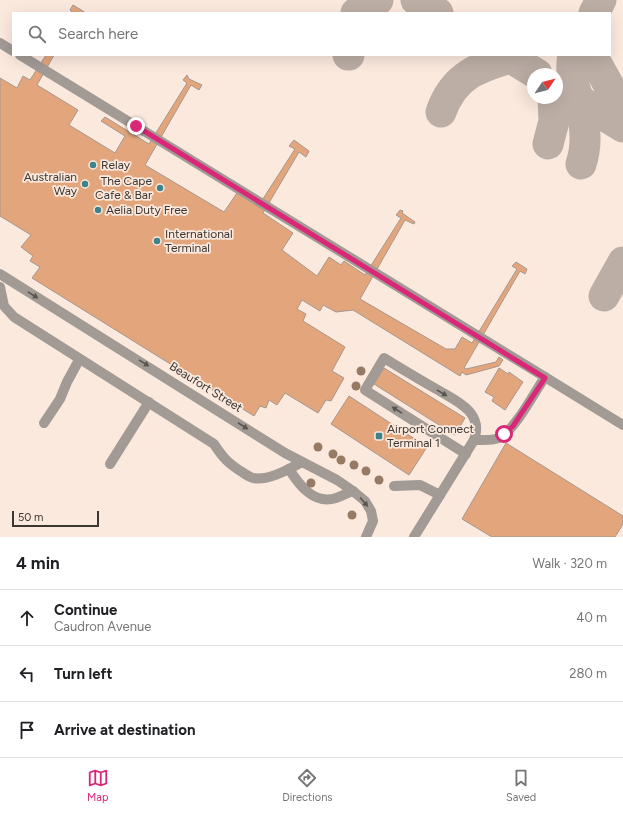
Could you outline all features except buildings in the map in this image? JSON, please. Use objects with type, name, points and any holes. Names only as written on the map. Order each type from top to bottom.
[{"type":"street","points":[[0,43],[12,50]]},
{"type":"street","points":[[22,56],[623,425]]},
{"type":"street","name":"Beaufort Street","points":[[0,274],[285,453],[337,480],[353,491],[365,501],[371,511],[373,521],[366,537]]},
{"type":"street","points":[[0,287],[4,306],[14,317],[79,360],[149,402],[214,444],[228,464],[252,478],[266,477],[289,469],[302,462]]},
{"type":"street","points":[[414,537],[466,454],[474,440],[477,432],[475,420],[468,411],[458,403],[384,358],[365,390],[466,454]]},
{"type":"street","points":[[44,423],[60,398],[66,382],[79,360]]},
{"type":"street","points":[[474,440],[494,439],[504,434],[513,426],[545,378]]},
{"type":"street","points":[[110,464],[149,402]]},
{"type":"street","points":[[289,469],[298,483],[309,493],[321,499],[334,499],[353,491]]},
{"type":"street","points":[[394,486],[420,485],[440,496]]},
{"type":"taxiway","points":[[357,12],[364,6],[378,0]]},
{"type":"taxiway","points":[[416,0],[436,12]]},
{"type":"taxiway","points":[[595,12],[601,0]]},
{"type":"taxiway","points":[[508,56],[527,68]]},
{"type":"taxiway","points":[[441,112],[447,99],[462,79],[482,67],[517,56]]},
{"type":"taxiway","points":[[573,56],[572,76],[583,116],[585,130],[585,144],[581,164]]},
{"type":"taxiway","points":[[593,56],[623,111]]},
{"type":"taxiway","points":[[569,94],[623,127]]},
{"type":"taxiway","points":[[548,144],[554,121],[553,104]]},
{"type":"taxiway","points":[[604,296],[623,262]]},
{"type":"place","name":"Relay","points":[[93,165]]},
{"type":"place","name":"Australian Way","points":[[85,184]]},
{"type":"place","name":"The Cape Cafe & Bar","points":[[160,188]]},
{"type":"place","name":"Aelia Duty Free","points":[[98,210]]},
{"type":"place","name":"International Terminal","points":[[157,241]]},
{"type":"place","name":"Airport Connect Terminal 1","points":[[379,436]]},
{"type":"route","points":[[136,126],[545,378],[513,426],[504,434]]}]
